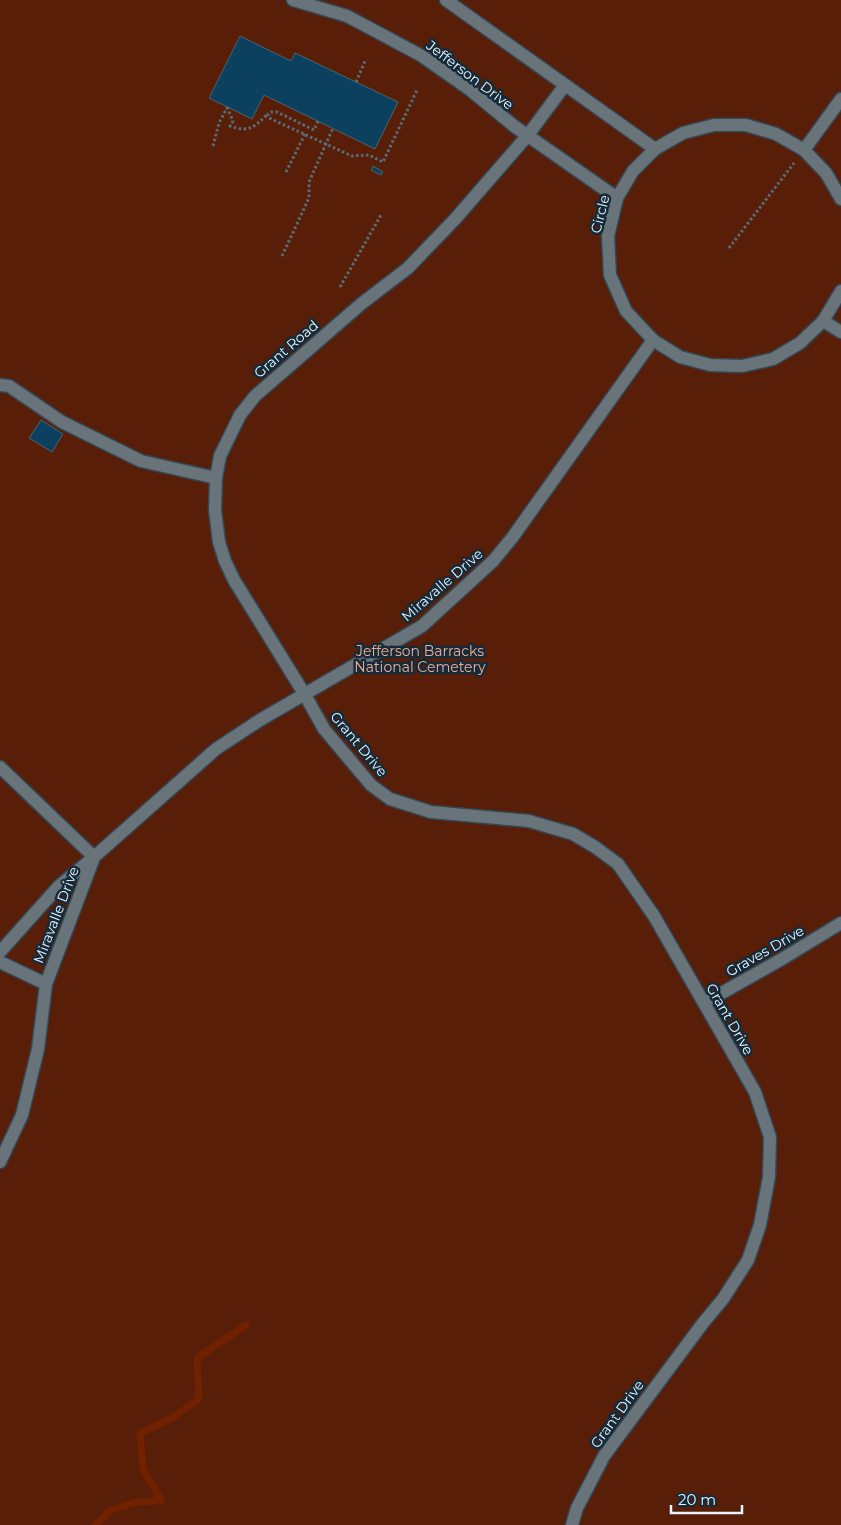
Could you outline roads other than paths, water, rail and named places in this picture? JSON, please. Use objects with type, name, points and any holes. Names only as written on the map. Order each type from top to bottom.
[{"type":"lane","name":"Jefferson Drive","points":[[293,0],[348,16],[422,56],[469,89],[514,126],[617,198]]},
{"type":"lane","points":[[446,0],[655,149]]},
{"type":"lane","name":"Grant Road","points":[[305,695],[234,580],[225,562],[219,542],[215,510],[216,478],[220,456],[240,415],[254,396],[361,304],[408,268],[456,218],[528,135],[565,85]]},
{"type":"lane","points":[[804,150],[841,99]]},
{"type":"lane","name":"Circle","points":[[841,199],[826,173],[804,150],[776,134],[746,125],[714,125],[683,133],[655,149],[633,171],[617,198],[608,236],[610,275],[626,311],[653,340],[680,357],[710,365],[742,366],[773,358],[794,347],[823,321],[841,291]]},
{"type":"lane","points":[[823,321],[841,332]]},
{"type":"lane","name":"Miravalle Drive","points":[[0,952],[59,886],[94,858],[216,749],[260,720],[422,626],[493,561],[512,538],[653,340]]},
{"type":"lane","points":[[0,385],[9,386],[62,422],[141,461],[216,478]]},
{"type":"lane","name":"Grant Drive","points":[[305,695],[329,736],[371,785],[390,799],[431,812],[529,821],[573,834],[618,864],[654,916],[755,1092],[770,1137],[769,1177],[760,1225],[748,1260],[723,1299],[604,1456],[577,1508],[572,1525]]},
{"type":"lane","points":[[0,767],[94,858]]},
{"type":"lane","name":"Miravalle Drive","points":[[0,1162],[22,1114],[38,1049],[46,984],[94,858]]},
{"type":"lane","name":"Graves Drive","points":[[704,1003],[841,923]]},
{"type":"lane","name":"Miravalle Drive","points":[[0,962],[46,984]]},
{"type":"waterway","points":[[95,1525],[111,1510],[133,1503],[161,1500],[143,1469],[140,1433],[172,1418],[199,1399],[197,1358],[246,1325]]},
{"type":"park label","name":"Jefferson Barracks National Cemetery","points":[[420,660]]}]
